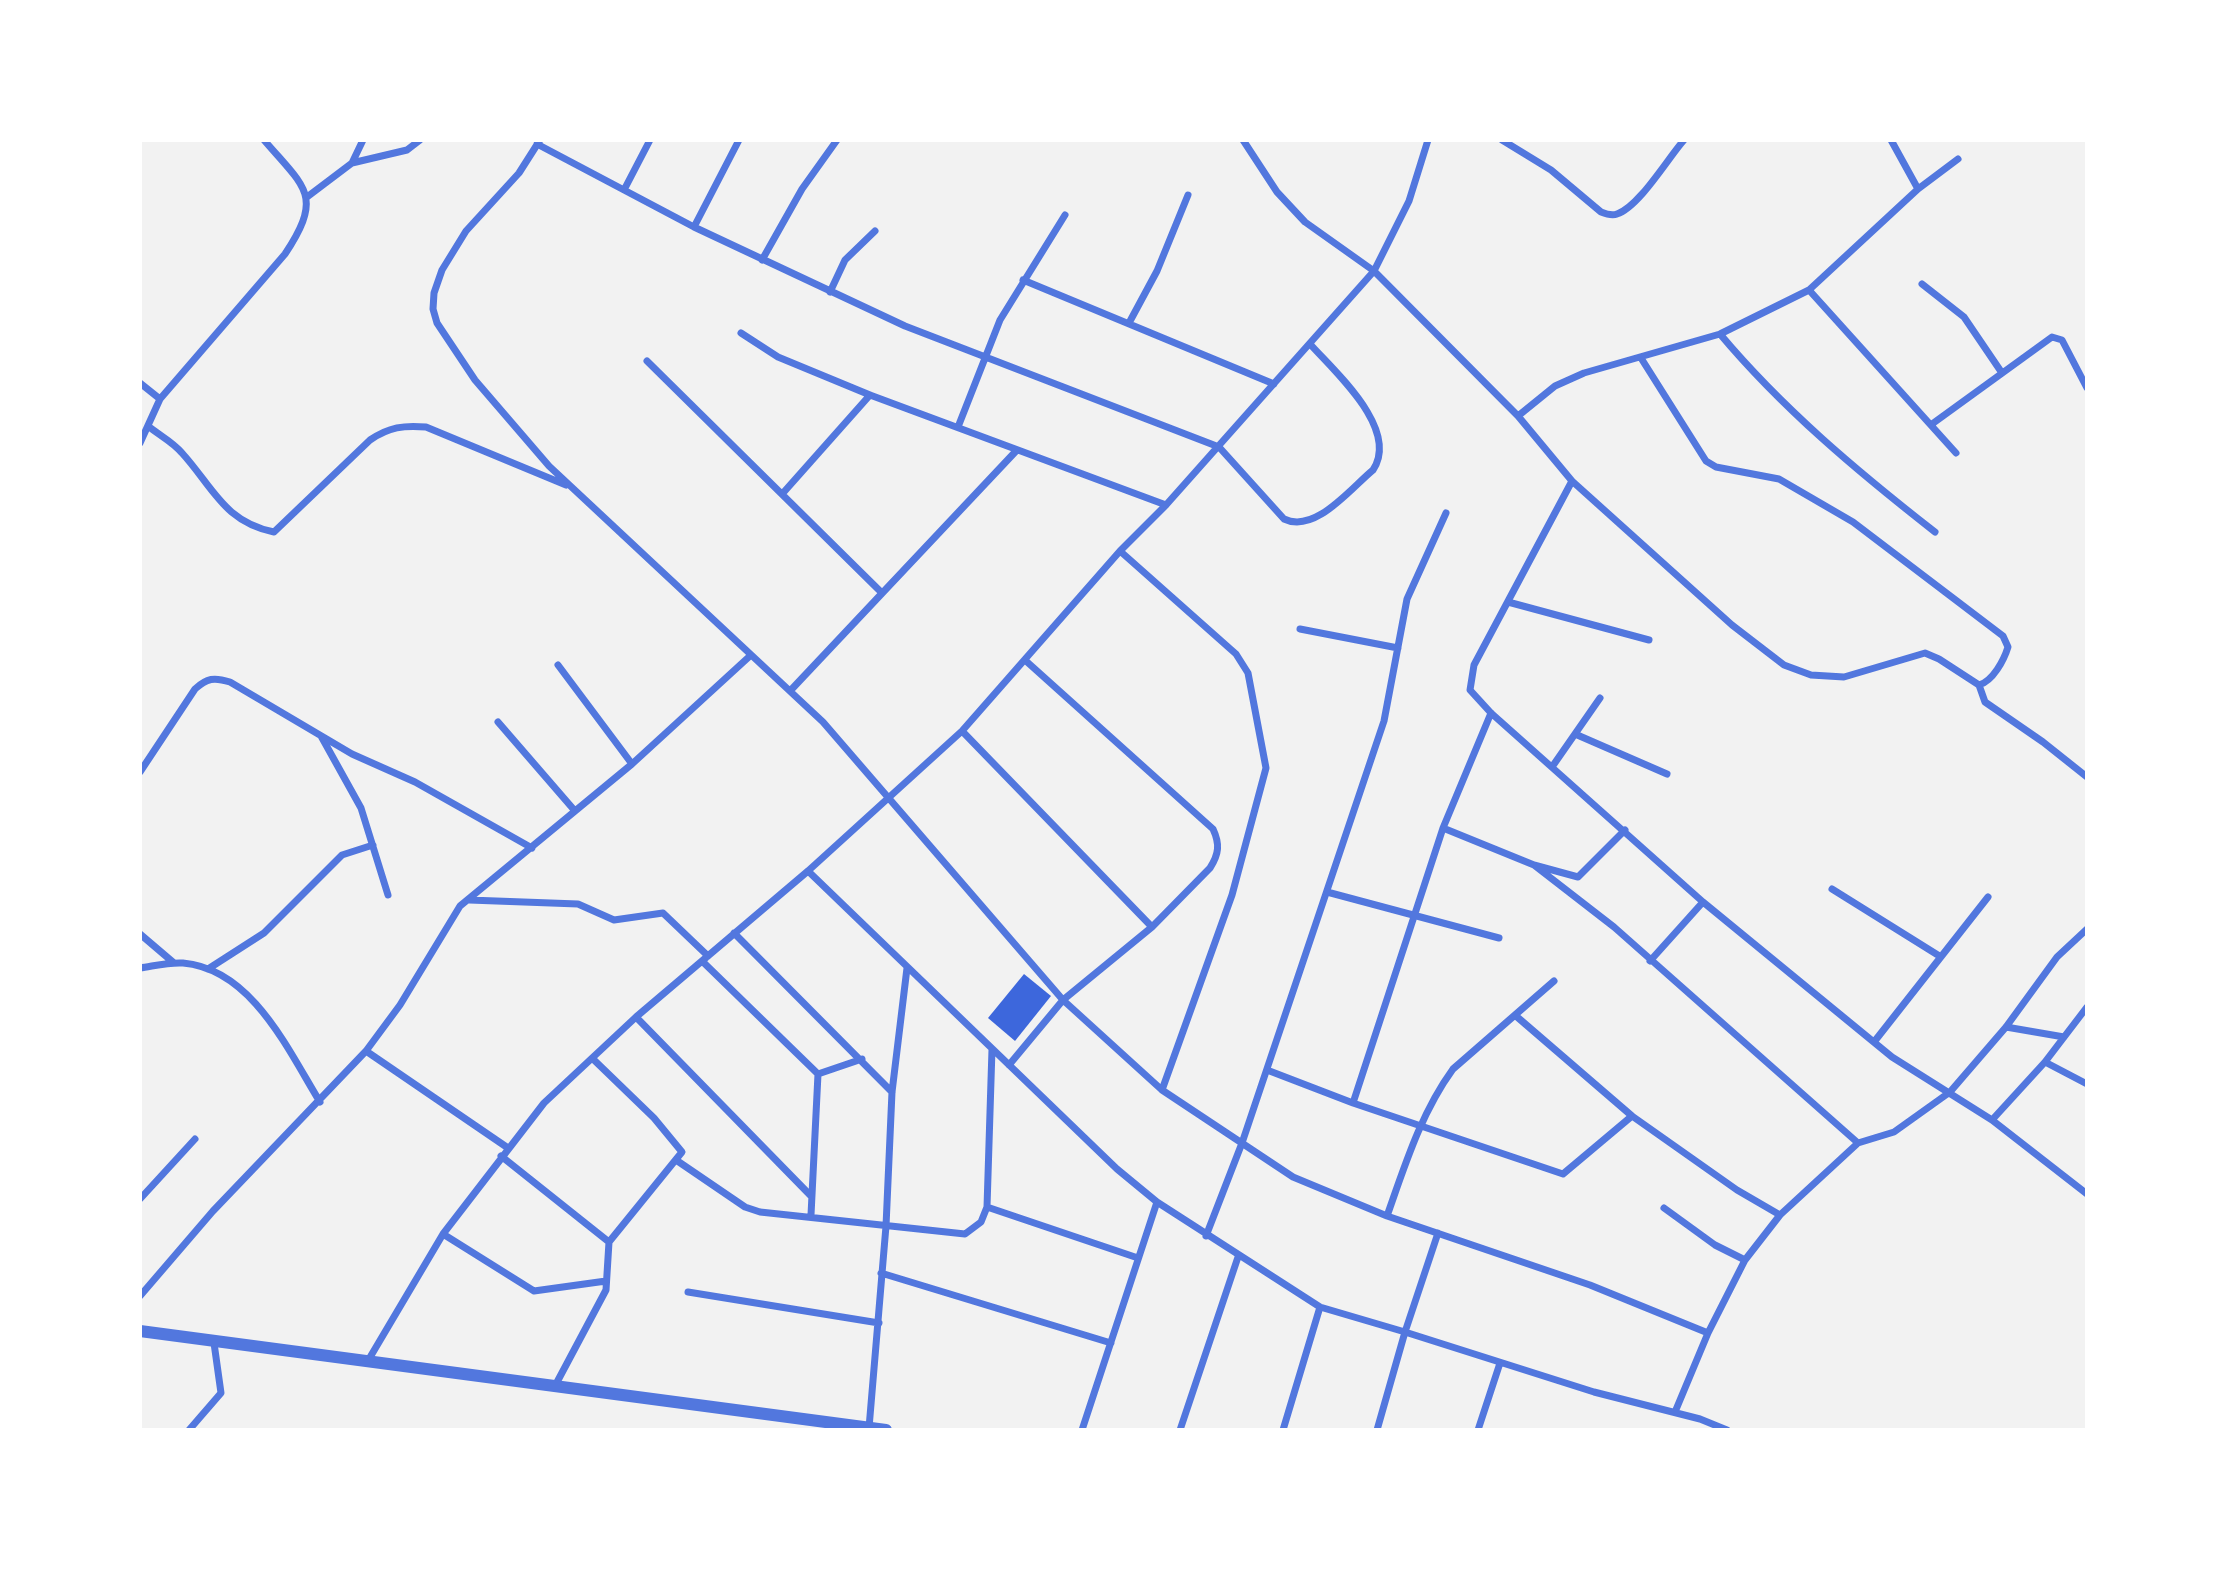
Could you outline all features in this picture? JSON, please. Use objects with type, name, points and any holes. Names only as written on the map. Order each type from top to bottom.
[{"type":"street","points":[[140,443],[160,399],[285,254],[300,232],[307,211],[307,197],[303,185],[264,140]]},
{"type":"street","points":[[352,163],[363,140]]},
{"type":"street","points":[[307,197],[352,163],[407,150],[420,140]]},
{"type":"street","points":[[624,190],[650,140]]},
{"type":"street","points":[[694,227],[739,140]]},
{"type":"street","points":[[762,260],[802,189],[836,140]]},
{"type":"street","points":[[1243,140],[1277,192],[1305,222],[1374,271],[1518,416],[1572,481],[1732,625],[1784,665],[1811,675],[1844,677],[1925,653],[1979,685],[1985,702],[2087,777]]},
{"type":"street","points":[[369,1359],[443,1234],[544,1103],[636,1017],[808,872],[962,732],[1120,551],[1219,447],[1374,271],[1409,201],[1428,140]]},
{"type":"street","points":[[1502,140],[1551,170],[1601,212],[1610,215],[1624,210],[1640,196],[1684,140]]},
{"type":"street","points":[[1891,140],[1918,189]]},
{"type":"street","points":[[1310,344],[1374,420],[1377,461],[1373,470],[1312,520],[1293,523],[1284,519],[1219,447],[984,357],[830,292],[694,227],[538,142],[519,173],[466,231],[442,270],[433,309],[437,323],[475,380],[549,466],[823,722],[1063,1000],[1162,1090],[1293,1177],[1387,1216],[1590,1284],[1708,1333]]},
{"type":"street","points":[[1518,416],[1555,386],[1584,373],[1720,334],[1809,290],[1918,189],[1958,159]]},
{"type":"street","points":[[1129,323],[1157,271],[1188,195]]},
{"type":"street","points":[[958,428],[984,357],[1023,280],[1065,215]]},
{"type":"street","points":[[830,292],[845,260],[875,231]]},
{"type":"street","points":[[1023,280],[1274,384]]},
{"type":"street","points":[[1922,284],[1944,298],[1964,317],[2002,373]]},
{"type":"street","points":[[1809,290],[1956,453]]},
{"type":"street","points":[[741,333],[778,357],[870,395],[1166,505]]},
{"type":"street","points":[[1720,334],[1757,377],[1815,433],[1935,532]]},
{"type":"street","points":[[1931,424],[2052,337],[2058,336],[2087,388]]},
{"type":"street","points":[[1641,358],[1706,461],[1716,467],[1779,479],[1853,522],[2003,636],[2008,647],[2006,653],[1990,680],[1979,685]]},
{"type":"street","points":[[648,361],[881,592]]},
{"type":"street","points":[[140,383],[160,399]]},
{"type":"street","points":[[783,493],[870,395]]},
{"type":"street","points":[[148,426],[180,450],[222,506],[262,530],[274,532],[370,440],[386,429],[405,425],[426,427],[572,487]]},
{"type":"street","points":[[790,691],[1017,450]]},
{"type":"street","points":[[1572,481],[1474,665],[1470,690],[1476,699],[1703,902],[1874,1042],[1992,1120],[2087,1194]]},
{"type":"street","points":[[1206,1236],[1242,1143],[1384,721],[1407,599],[1446,513]]},
{"type":"street","points":[[1120,551],[1236,654],[1248,673],[1266,768],[1232,895],[1162,1090]]},
{"type":"street","points":[[1508,603],[1648,640]]},
{"type":"street","points":[[1300,629],[1398,648]]},
{"type":"street","points":[[140,1297],[213,1211],[366,1051],[400,1005],[437,947],[450,919],[468,900],[632,764],[751,655]]},
{"type":"street","points":[[1009,1065],[1063,1000],[1152,927],[1217,858],[1219,841],[1213,829],[1026,661]]},
{"type":"street","points":[[558,665],[632,764]]},
{"type":"street","points":[[140,772],[195,690],[204,681],[215,677],[230,682],[352,754],[415,782],[532,848]]},
{"type":"street","points":[[1552,767],[1600,698]]},
{"type":"street","points":[[1353,1103],[1443,828],[1491,713]]},
{"type":"street","points":[[498,722],[575,811]]},
{"type":"street","points":[[962,732],[1152,927]]},
{"type":"street","points":[[319,733],[362,808],[388,895]]},
{"type":"street","points":[[1575,734],[1667,774]]},
{"type":"street","points":[[1443,828],[1534,865],[1578,877],[1625,830]]},
{"type":"street","points":[[208,969],[264,933],[342,855],[373,845]]},
{"type":"street","points":[[1534,865],[1614,927],[1858,1143]]},
{"type":"street","points":[[808,872],[992,1049],[1157,1202],[1238,1257],[1320,1307],[1500,1363],[1700,1419],[1727,1430]]},
{"type":"street","points":[[1832,890],[1941,957]]},
{"type":"street","points":[[1327,892],[1499,937]]},
{"type":"street","points":[[1874,1042],[1988,897]]},
{"type":"street","points":[[468,900],[578,904],[614,920],[663,914],[818,1074],[811,1215]]},
{"type":"street","points":[[1650,961],[1703,902]]},
{"type":"street","points":[[1675,1412],[1708,1333],[1745,1259],[1780,1215],[1858,1143],[1894,1132],[1950,1092],[2006,1027],[2057,957],[2087,929]]},
{"type":"street","points":[[734,933],[892,1092]]},
{"type":"street","points":[[140,934],[174,963]]},
{"type":"street","points":[[140,968],[174,963],[208,969],[232,981],[250,997],[320,1102]]},
{"type":"street","points":[[869,1428],[886,1226],[892,1092],[907,968]]},
{"type":"street","points":[[1387,1216],[1420,1126],[1453,1069],[1554,981]]},
{"type":"street","points":[[1992,1120],[2045,1062],[2087,1006]]},
{"type":"street","points":[[1516,1016],[1632,1116],[1737,1190],[1780,1215]]},
{"type":"street","points":[[636,1017],[811,1196]]},
{"type":"street","points":[[2006,1027],[2064,1037]]},
{"type":"street","points":[[676,1160],[745,1207],[760,1212],[811,1215],[965,1234],[981,1222],[987,1207],[992,1049]]},
{"type":"street","points":[[366,1051],[508,1148]]},
{"type":"street","points":[[556,1384],[606,1290],[610,1242],[681,1152],[654,1118],[593,1059]]},
{"type":"street","points":[[818,1074],[862,1059]]},
{"type":"street","points":[[2045,1062],[2087,1084]]},
{"type":"street","points":[[1267,1070],[1353,1103],[1563,1174],[1632,1116]]},
{"type":"street","points":[[140,1199],[195,1139]]},
{"type":"street","points":[[501,1156],[610,1242]]},
{"type":"street","points":[[1082,1430],[1157,1202]]},
{"type":"street","points":[[987,1207],[1138,1258]]},
{"type":"street","points":[[1664,1208],[1715,1245],[1745,1259]]},
{"type":"street","points":[[1377,1430],[1405,1332],[1438,1233]]},
{"type":"street","points":[[443,1234],[534,1291],[606,1281]]},
{"type":"street","points":[[1180,1430],[1238,1257]]},
{"type":"street","points":[[881,1273],[1111,1343]]},
{"type":"street","points":[[688,1292],[879,1322]]},
{"type":"street","points":[[1283,1430],[1320,1307]]},
{"type":"street","points":[[140,1331],[214,1343],[369,1359],[556,1384],[810,1425],[886,1430]]},
{"type":"street","points":[[189,1430],[221,1393],[214,1343]]},
{"type":"street","points":[[1478,1430],[1500,1363]]},
{"type":"street","points":[[1697,1430],[1700,1419]]},
{"type":"building","points":[[1024,974],[1051,996],[1015,1041],[988,1018]]}]
